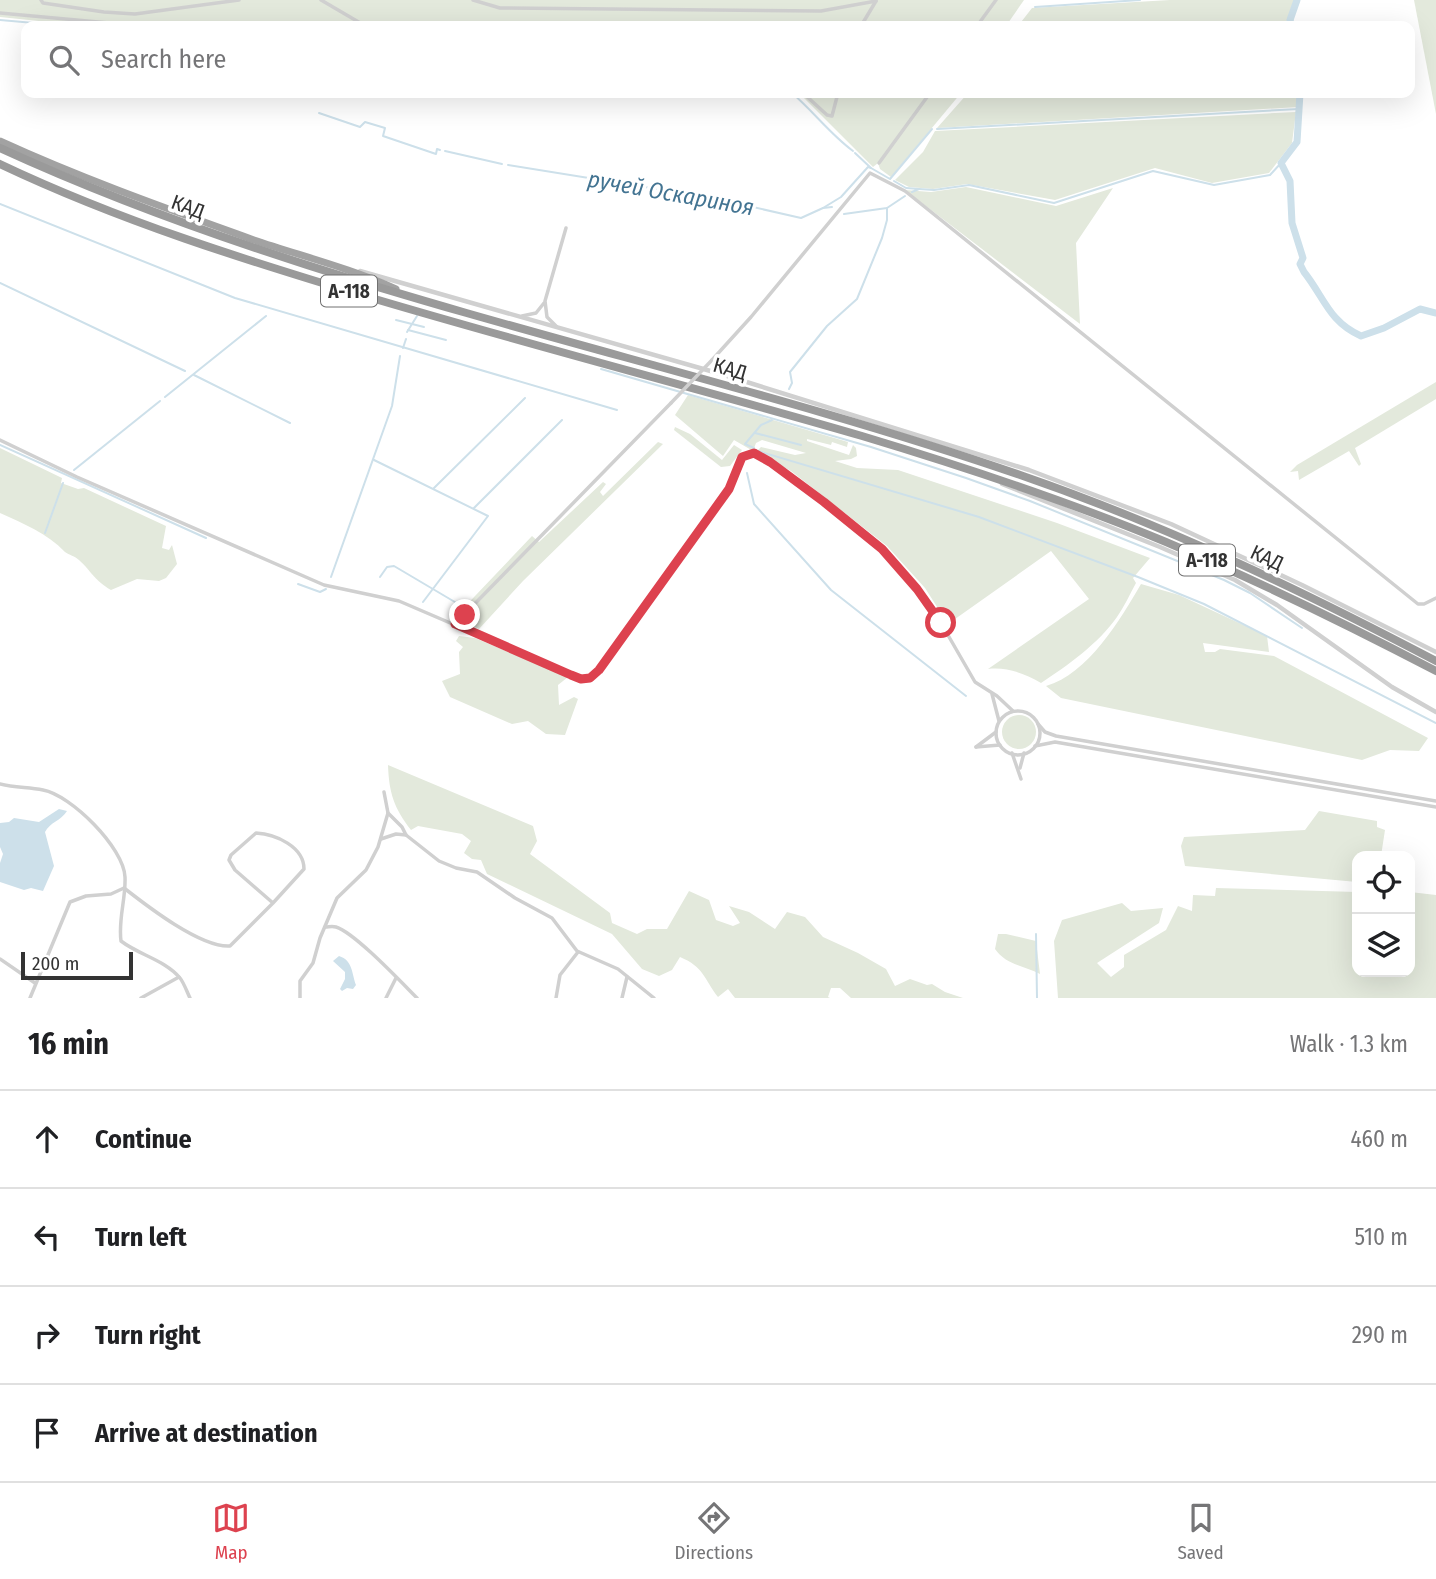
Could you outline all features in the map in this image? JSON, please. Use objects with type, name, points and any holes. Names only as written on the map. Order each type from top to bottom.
[{"type":"highway","points":[[0,141],[156,206],[378,281],[408,295]]},
{"type":"highway","name":"КАД","points":[[0,148],[104,194],[285,258],[876,429],[1024,477],[1188,540],[1368,625],[1436,661]]},
{"type":"highway","name":"КАД","points":[[0,164],[125,216],[282,271],[458,324],[865,437],[1023,488],[1164,541],[1269,587],[1436,671]]},
{"type":"street","points":[[41,0],[43,4],[135,14],[239,0]]},
{"type":"street","points":[[321,0],[357,21]]},
{"type":"street","points":[[474,0],[500,8],[821,11],[877,0]]},
{"type":"street","points":[[863,21],[877,0]]},
{"type":"street","points":[[981,21],[996,0]]},
{"type":"street","points":[[0,13],[87,21]]},
{"type":"street","points":[[808,98],[827,115],[832,116],[837,98]]},
{"type":"street","points":[[879,163],[925,98]]},
{"type":"street","points":[[455,624],[712,360],[870,173],[905,191],[1418,604],[1436,598]]},
{"type":"street","points":[[514,316],[536,313],[545,301],[566,228]]},
{"type":"street","points":[[312,258],[721,374],[1029,470],[1181,529],[1302,584],[1436,652]]},
{"type":"street","points":[[545,301],[547,317],[564,331]]},
{"type":"street","points":[[0,440],[82,479],[324,585],[399,601],[581,679],[590,678],[599,670],[729,489],[742,457],[754,453],[824,502],[882,549],[917,589],[941,623],[975,682],[1013,711],[1030,715],[1045,732],[1436,801]]},
{"type":"street","points":[[970,471],[1235,580],[1277,605],[1392,687],[1436,712]]},
{"type":"street","points":[[992,694],[999,721],[996,732],[1000,745]]},
{"type":"street","points":[[999,721],[1013,711]]},
{"type":"street","points":[[1035,746],[1040,735],[1038,724]]},
{"type":"street","points":[[996,732],[976,747],[1000,745],[1012,753],[1021,779]]},
{"type":"street","points":[[1012,753],[1024,753],[1035,746],[1055,742],[1436,807]]},
{"type":"street","points":[[1020,770],[1024,753]]},
{"type":"street","points":[[0,784],[44,790],[61,797],[82,812],[118,855],[125,874],[125,895],[120,922],[121,942],[158,961],[179,977],[190,998]]},
{"type":"street","points":[[300,998],[300,981],[313,963],[337,898],[366,870],[381,839],[388,813],[384,792]]},
{"type":"street","points":[[388,813],[406,835],[444,865],[477,872],[551,918],[578,952],[618,969],[654,998]]},
{"type":"street","points":[[124,888],[201,939],[219,946],[230,946],[273,902],[304,869],[304,861],[296,849],[265,833],[256,832],[229,860],[235,870],[273,902]]},
{"type":"street","points":[[381,839],[396,834],[406,835]]},
{"type":"street","points":[[30,998],[70,902],[86,896],[111,894],[124,888]]},
{"type":"street","points":[[325,927],[336,927],[343,931],[416,998]]},
{"type":"street","points":[[556,998],[560,975],[578,952]]},
{"type":"street","points":[[0,959],[35,983]]},
{"type":"street","points":[[141,998],[179,977]]},
{"type":"street","points":[[386,998],[396,977]]},
{"type":"street","points":[[622,998],[626,977]]},
{"type":"shaded area","points":[[0,0],[1024,0],[1009,21],[39,21],[0,17]]},
{"type":"shaded area","points":[[1170,0],[1300,0],[1292,21],[1022,21],[1032,8]]},
{"type":"shaded area","points":[[1414,0],[1436,0],[1436,114]]},
{"type":"shaded area","points":[[804,98],[957,98],[891,177],[880,169],[878,163],[873,167]]},
{"type":"shaded area","points":[[964,98],[1301,98],[1299,120],[1298,107],[937,128]]},
{"type":"shaded area","points":[[1296,112],[1292,143],[1269,173],[1212,183],[1155,168],[1055,200],[967,184],[933,189],[909,187],[895,180],[923,152],[935,131]]},
{"type":"shaded area","points":[[966,187],[1056,206],[1113,188],[1076,243],[1080,324],[905,190],[931,192]]},
{"type":"shaded area","points":[[1436,382],[1436,399],[1355,448],[1361,464],[1359,466],[1349,451],[1299,480],[1298,471],[1290,472],[1297,465]]},
{"type":"shaded area","points":[[688,395],[848,442],[847,447],[807,439],[849,455],[853,445],[856,448],[857,456],[835,461],[857,468],[898,470],[1057,523],[1150,558],[1133,578],[1136,583],[1110,627],[1082,653],[1041,683],[1015,672],[988,669],[1089,599],[1051,551],[948,624],[925,588],[887,546],[791,471],[756,452],[761,447],[795,455],[806,453],[762,440],[756,443],[753,451],[734,440],[723,456],[675,415]]},
{"type":"shaded area","points":[[675,427],[690,434],[722,460],[734,445],[742,450],[730,466],[721,467],[674,430]]},
{"type":"shaded area","points":[[658,442],[663,444],[523,581],[479,629],[455,617],[532,536],[539,542],[603,482],[606,484],[600,492],[603,496]]},
{"type":"shaded area","points":[[0,448],[62,478],[61,483],[78,489],[84,488],[166,526],[162,548],[169,550],[172,545],[177,564],[166,578],[159,581],[137,579],[111,590],[51,539],[0,513]]},
{"type":"shaded area","points":[[1141,584],[1179,595],[1267,636],[1269,652],[1203,643],[1205,652],[1220,649],[1274,656],[1428,738],[1419,751],[1390,750],[1362,760],[1061,698],[1046,686],[1061,680],[1089,658],[1113,629]]},
{"type":"shaded area","points":[[459,636],[475,638],[568,677],[558,685],[559,705],[574,697],[578,699],[565,735],[546,734],[528,721],[512,724],[450,697],[442,681],[460,674],[459,652],[463,647],[456,641]]},
{"type":"shaded area","points":[[1019,715],[1031,720],[1036,732],[1031,744],[1019,749],[1007,744],[1002,732],[1007,720]]},
{"type":"shaded area","points":[[388,765],[533,826],[537,841],[530,854],[610,913],[612,923],[637,934],[647,929],[667,929],[689,891],[709,900],[716,920],[733,926],[740,923],[729,906],[749,912],[775,929],[787,912],[805,917],[823,937],[886,969],[895,986],[910,979],[932,984],[963,998],[851,998],[840,988],[831,988],[830,998],[735,998],[728,989],[718,997],[699,969],[680,957],[672,970],[659,976],[642,969],[612,934],[487,874],[481,860],[472,859],[464,853],[471,841],[462,834],[418,826],[411,830],[394,800]]},
{"type":"shaded area","points":[[1319,811],[1377,821],[1377,827],[1385,830],[1382,851],[1352,851],[1352,882],[1185,866],[1181,846],[1184,837],[1305,830]]},
{"type":"shaded area","points":[[1216,888],[1352,892],[1352,977],[1415,977],[1415,893],[1436,895],[1436,998],[1058,998],[1054,941],[1062,920],[1122,903],[1131,911],[1163,908],[1159,923],[1097,963],[1111,977],[1124,967],[1124,955],[1166,930],[1178,906],[1192,911],[1193,895],[1215,896]]},
{"type":"shaded area","points":[[998,934],[1036,941],[1040,974],[1010,962],[999,954],[995,949]]},
{"type":"water","points":[[59,809],[67,811],[45,832],[54,866],[43,891],[31,888],[24,890],[0,882],[3,854],[0,847],[0,823],[14,818],[39,822]]},
{"type":"water","points":[[339,956],[347,961],[351,968],[356,985],[353,989],[340,989],[345,972],[333,961]]},
{"type":"waterway","points":[[1035,7],[1140,0]]},
{"type":"waterway","points":[[1290,21],[1297,0]]},
{"type":"waterway","points":[[0,20],[21,22]]},
{"type":"waterway","points":[[797,98],[853,151]]},
{"type":"waterway","points":[[1300,98],[1297,142],[1281,163],[1290,181],[1292,223],[1303,258],[1300,264],[1304,272],[1341,324],[1361,336],[1384,328],[1420,309],[1436,313]]},
{"type":"waterway","points":[[937,129],[1299,109]]},
{"type":"waterway","name":"ручей Оскариноя","points":[[319,113],[360,127],[365,122],[385,128],[383,136],[436,154],[437,149],[440,150]]},
{"type":"waterway","points":[[871,168],[890,179],[932,129]]},
{"type":"waterway","name":"ручей Оскариноя","points":[[445,151],[502,164]]},
{"type":"waterway","points":[[823,208],[841,197],[868,167],[871,168],[855,153]]},
{"type":"waterway","name":"ручей Оскариноя","points":[[919,189],[934,190],[969,185],[1054,203],[1153,171],[1214,185],[1270,175],[1281,163]]},
{"type":"waterway","name":"ручей Оскариноя","points":[[508,165],[713,198],[801,218],[832,207]]},
{"type":"waterway","name":"ручей Оскариноя","points":[[894,181],[906,188],[919,189],[912,192]]},
{"type":"waterway","name":"ручей Оскариноя","points":[[844,214],[887,208],[905,196]]},
{"type":"waterway","points":[[0,204],[235,298],[617,410]]},
{"type":"waterway","points":[[789,389],[792,383],[790,372],[827,326],[857,299],[882,238],[887,208]]},
{"type":"waterway","points":[[0,283],[185,371]]},
{"type":"waterway","points":[[165,397],[266,316]]},
{"type":"waterway","points":[[407,332],[417,316]]},
{"type":"waterway","points":[[396,320],[424,327]]},
{"type":"waterway","points":[[408,330],[446,340]]},
{"type":"waterway","points":[[403,348],[406,339]]},
{"type":"waterway","points":[[331,577],[392,406],[400,356]]},
{"type":"waterway","points":[[601,369],[871,447],[1030,501],[1224,580],[1250,593],[1302,628]]},
{"type":"waterway","points":[[194,375],[290,423]]},
{"type":"waterway","points":[[434,488],[525,398]]},
{"type":"waterway","points":[[74,470],[160,401]]},
{"type":"waterway","points":[[474,508],[562,420]]},
{"type":"waterway","points":[[754,448],[745,444],[761,425],[772,420]]},
{"type":"waterway","points":[[755,433],[801,445]]},
{"type":"waterway","points":[[0,445],[206,538]]},
{"type":"waterway","points":[[758,451],[979,517],[1138,577],[1204,604],[1436,723]]},
{"type":"waterway","points":[[374,460],[488,516],[423,602]]},
{"type":"waterway","points":[[747,473],[754,504],[831,590],[966,696]]},
{"type":"waterway","points":[[45,533],[63,483]]},
{"type":"waterway","points":[[380,577],[387,567],[394,566],[465,608]]},
{"type":"waterway","points":[[298,584],[320,592],[326,589]]},
{"type":"waterway","points":[[1036,934],[1037,998]]},
{"type":"route","points":[[465,615],[455,624],[581,679],[590,678],[599,670],[729,489],[735,478],[738,462],[747,453],[754,453],[824,502],[882,549],[917,589],[941,623]]}]
